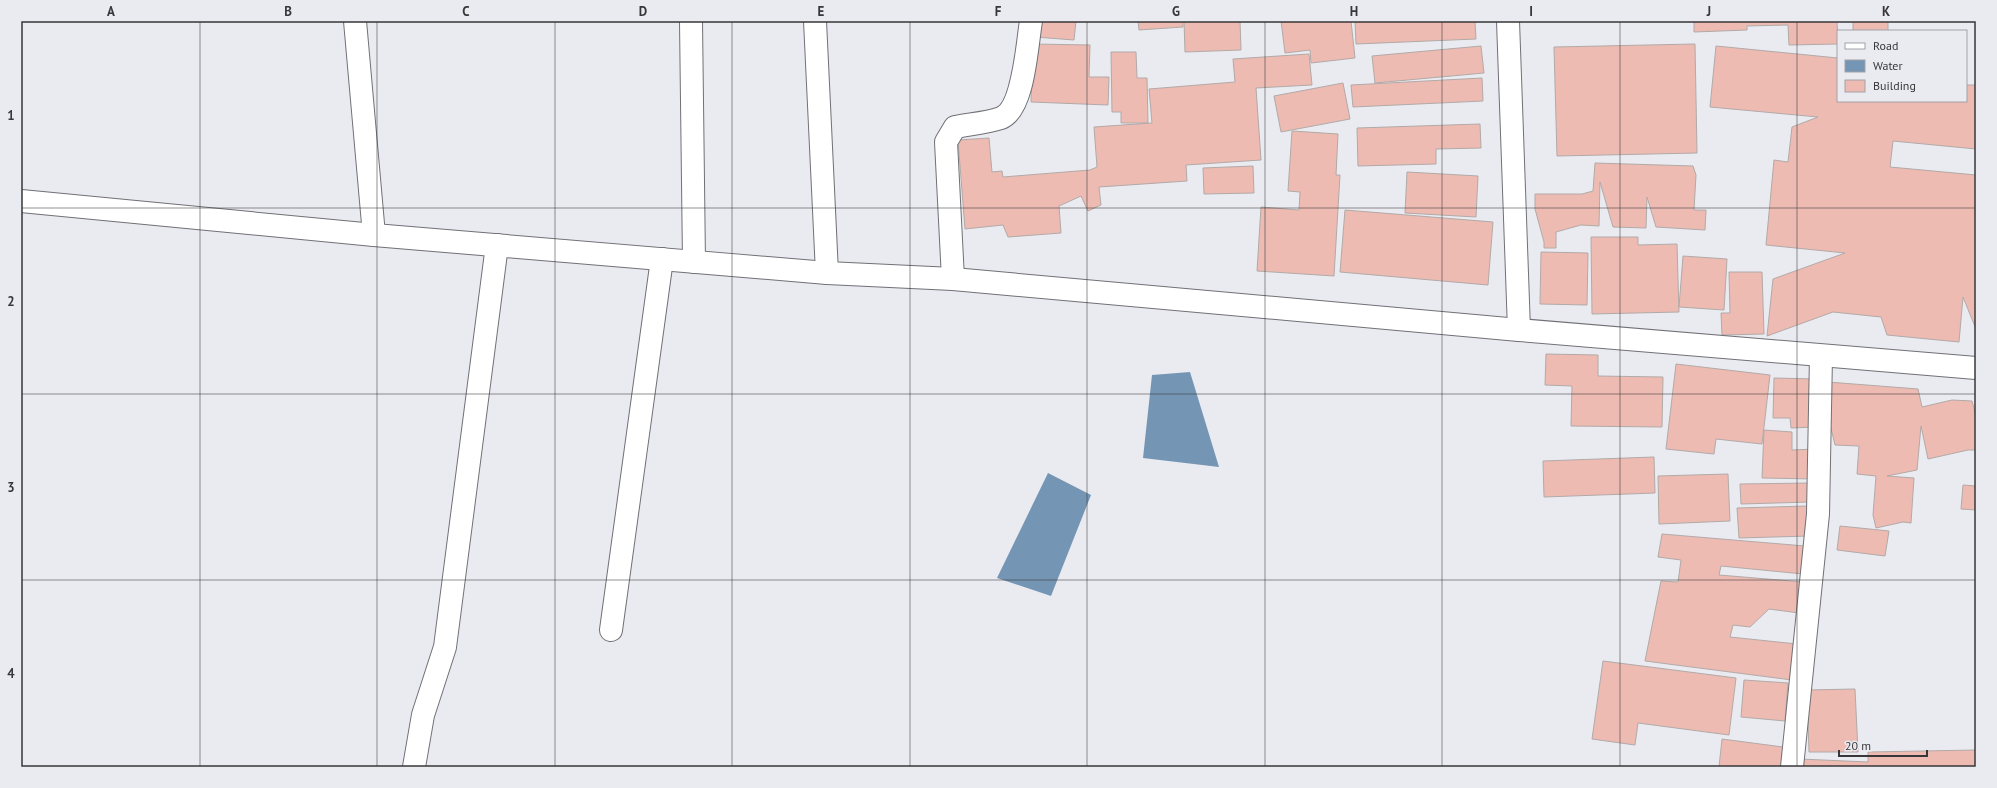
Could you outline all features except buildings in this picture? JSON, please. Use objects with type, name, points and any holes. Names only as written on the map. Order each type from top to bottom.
[{"type":"street","points":[[355,21],[374,235]]},
{"type":"street","points":[[690,21],[694,262]]},
{"type":"street","points":[[815,21],[826,273]]},
{"type":"street","points":[[953,280],[946,142],[955,128],[1002,118],[1012,110],[1020,88],[1031,21]]},
{"type":"street","points":[[1508,21],[1519,330]]},
{"type":"street","points":[[21,201],[374,235],[826,273],[953,280],[1821,356],[1976,368]]},
{"type":"street","points":[[414,767],[423,715],[447,640],[497,245]]},
{"type":"street","points":[[611,630],[662,259]]},
{"type":"street","points":[[1792,767],[1818,514],[1821,356]]},
{"type":"water","points":[[1190,372],[1219,467],[1143,458],[1152,375]]},
{"type":"water","points":[[1048,473],[1091,495],[1051,596],[997,578]]}]
